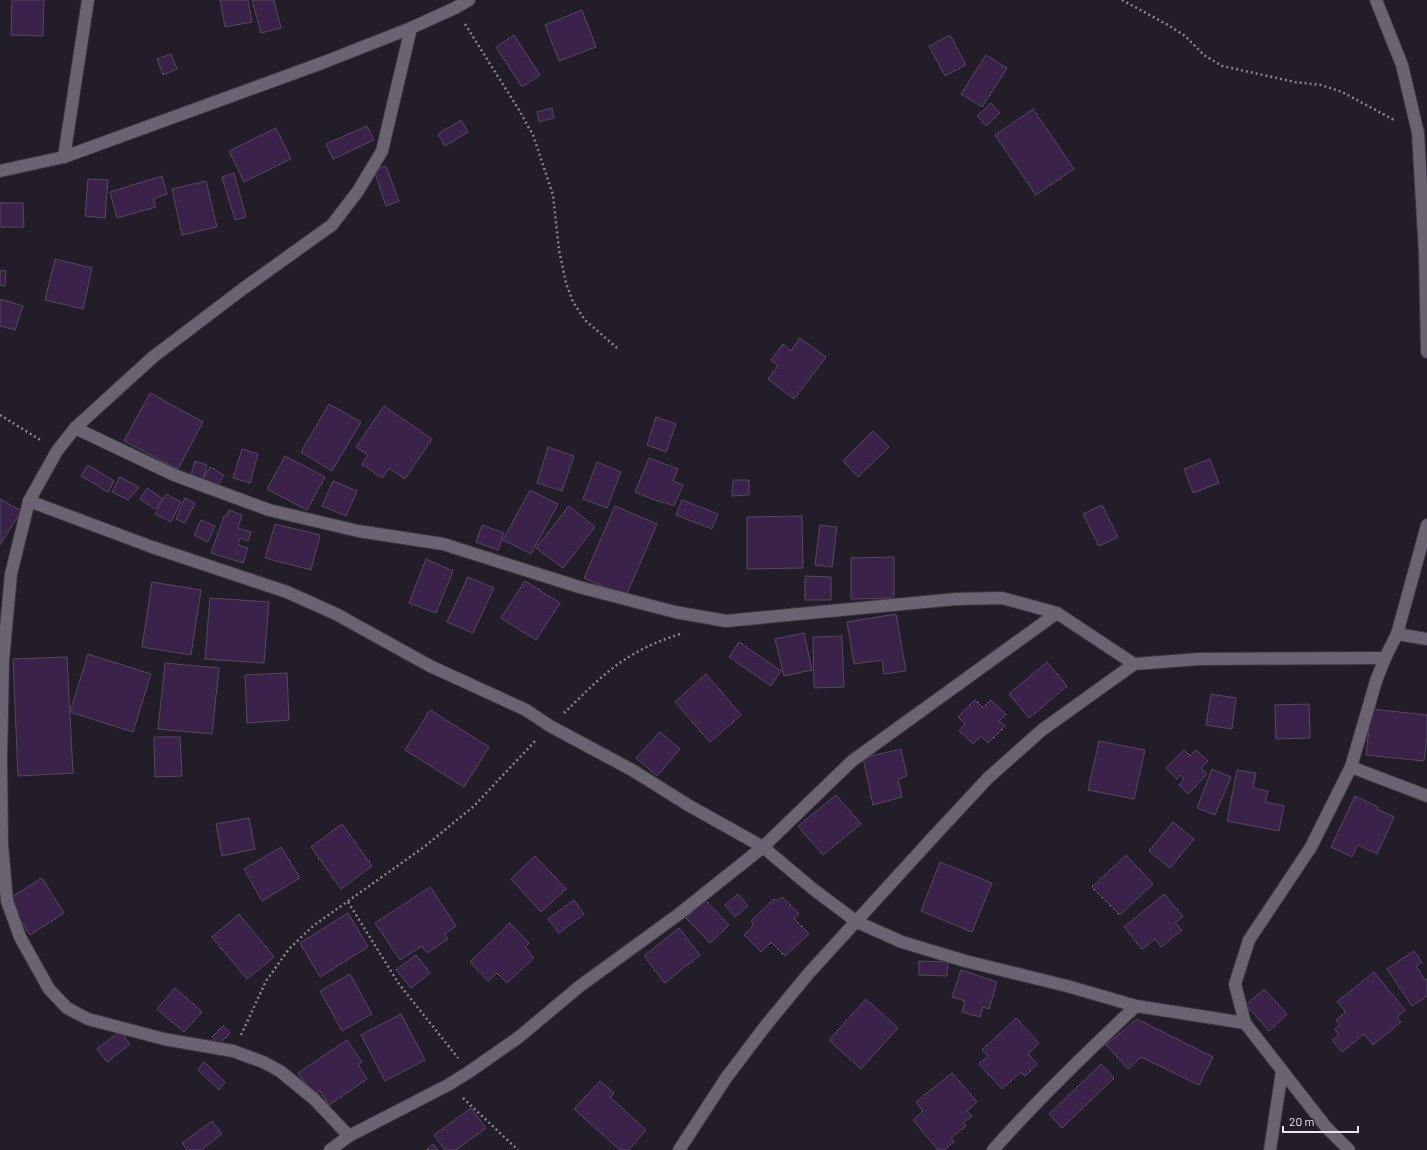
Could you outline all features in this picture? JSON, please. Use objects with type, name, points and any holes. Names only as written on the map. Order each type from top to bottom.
[{"type":"street","points":[[64,157],[88,0]]},
{"type":"street","points":[[0,171],[64,157],[322,63],[411,28],[469,0]]},
{"type":"street","points":[[1376,0],[1402,66],[1418,133],[1425,254],[1427,352]]},
{"type":"street","points":[[349,1136],[314,1099],[280,1071],[264,1062],[233,1051],[164,1039],[88,1019],[67,1008],[49,989],[20,937],[7,901],[2,844],[2,660],[11,574],[29,501],[57,451],[75,428],[153,357],[244,288],[332,225],[358,191],[382,151],[411,28]]},
{"type":"street","points":[[75,428],[174,475],[269,510],[358,531],[444,544],[579,587],[675,612],[726,621],[956,599],[1002,598],[1056,613],[1134,664]]},
{"type":"street","points":[[29,501],[152,547],[286,592],[336,614],[430,666],[526,710],[550,726],[632,770],[688,805],[763,847],[813,889],[857,922],[902,942],[965,961],[1067,986],[1136,1006],[1245,1023]]},
{"type":"street","points":[[1349,1150],[1326,1127],[1245,1023],[1235,984],[1249,940],[1311,847],[1351,767],[1376,681],[1397,634],[1427,525]]},
{"type":"street","points":[[330,1150],[349,1136],[448,1085],[469,1072],[519,1036],[580,986],[680,914],[763,847],[852,761],[1056,613]]},
{"type":"street","points":[[1397,634],[1427,639]]},
{"type":"street","points":[[679,1150],[726,1078],[767,1024],[809,973],[988,778],[1042,730],[1134,664],[1199,659],[1385,658]]},
{"type":"street","points":[[1351,767],[1427,796]]},
{"type":"street","points":[[993,1150],[1017,1123],[1075,1064],[1136,1006]]},
{"type":"street","points":[[1270,1150],[1282,1071]]},
{"type":"path","points":[[1122,0],[1185,36],[1204,54],[1222,66],[1295,82],[1321,85],[1342,92],[1418,133]]},
{"type":"path","points":[[455,8],[534,135],[553,195],[559,250],[566,283],[573,302],[584,320],[617,348]]},
{"type":"path","points":[[0,415],[57,451]]},
{"type":"path","points":[[233,1051],[266,981],[289,949],[313,926],[424,847],[474,806],[550,726],[603,676],[632,655],[666,638],[688,632]]},
{"type":"path","points":[[348,902],[399,984],[469,1072]]},
{"type":"path","points":[[448,1085],[518,1150]]},
{"type":"building","points":[[12,0],[44,0],[43,36],[11,35]]},
{"type":"building","points":[[220,0],[248,0],[252,22],[225,27]]},
{"type":"building","points":[[252,0],[274,0],[281,28],[261,33]]},
{"type":"building","points":[[582,10],[596,47],[559,61],[545,25]]},
{"type":"building","points":[[514,35],[540,75],[522,87],[496,47]]},
{"type":"building","points":[[950,35],[966,65],[945,76],[929,46]]},
{"type":"building","points":[[171,54],[177,69],[163,75],[157,59]]},
{"type":"building","points":[[986,55],[1007,68],[982,107],[961,94]]},
{"type":"building","points":[[991,103],[1000,113],[986,126],[977,116]]},
{"type":"building","points":[[552,108],[554,118],[539,122],[537,112]]},
{"type":"building","points":[[1033,109],[1074,169],[1036,195],[995,135]]},
{"type":"building","points":[[461,120],[468,132],[445,146],[438,134]]},
{"type":"building","points":[[367,126],[374,140],[333,159],[326,144]]},
{"type":"building","points":[[276,128],[291,159],[244,182],[229,151]]},
{"type":"building","points":[[386,166],[399,201],[386,206],[374,170]]},
{"type":"building","points":[[234,173],[246,217],[235,220],[222,177]]},
{"type":"building","points":[[162,176],[167,194],[153,199],[156,207],[117,218],[110,192]]},
{"type":"building","points":[[88,179],[108,180],[105,218],[85,216]]},
{"type":"building","points":[[206,181],[217,227],[182,235],[172,189]]},
{"type":"building","points":[[0,203],[23,203],[24,227],[0,227]]},
{"type":"building","points":[[55,259],[92,268],[83,309],[45,300]]},
{"type":"building","points":[[0,270],[6,271],[5,286],[0,285]]},
{"type":"building","points":[[0,299],[23,306],[15,330],[0,326]]},
{"type":"building","points":[[800,338],[826,357],[794,399],[768,379],[778,366],[771,360],[783,344],[791,351]]},
{"type":"building","points":[[150,393],[203,422],[178,469],[124,441]]},
{"type":"building","points":[[329,404],[361,422],[332,471],[301,452]]},
{"type":"building","points":[[384,406],[432,439],[405,479],[389,468],[382,478],[362,464],[368,455],[356,447]]},
{"type":"building","points":[[656,417],[676,424],[666,452],[647,445]]},
{"type":"building","points":[[873,431],[889,447],[858,477],[843,461]]},
{"type":"building","points":[[548,447],[574,456],[562,491],[537,483]]},
{"type":"building","points":[[242,449],[258,454],[250,483],[233,478]]},
{"type":"building","points":[[285,456],[325,477],[307,510],[267,489]]},
{"type":"building","points":[[649,458],[678,469],[673,481],[683,485],[674,506],[635,492]]},
{"type":"building","points":[[1210,459],[1219,483],[1193,493],[1184,469]]},
{"type":"building","points":[[195,461],[207,465],[202,482],[190,478]]},
{"type":"building","points":[[597,462],[621,472],[607,508],[583,499]]},
{"type":"building","points":[[88,465],[114,481],[108,492],[81,476]]},
{"type":"building","points":[[210,467],[224,475],[217,487],[203,479]]},
{"type":"building","points":[[120,477],[139,487],[128,500],[112,492]]},
{"type":"building","points":[[733,480],[749,480],[749,495],[732,496]]},
{"type":"building","points":[[333,481],[357,491],[346,516],[322,506]]},
{"type":"building","points":[[147,488],[163,499],[155,509],[140,499]]},
{"type":"building","points":[[530,490],[558,504],[531,554],[503,540]]},
{"type":"building","points":[[166,494],[181,502],[171,522],[155,514]]},
{"type":"building","points":[[185,498],[195,503],[185,523],[176,519]]},
{"type":"building","points":[[0,499],[21,511],[0,545]]},
{"type":"building","points":[[682,500],[718,514],[712,529],[676,515]]},
{"type":"building","points":[[1102,505],[1118,537],[1099,546],[1083,514]]},
{"type":"building","points":[[569,506],[595,527],[563,568],[536,548]]},
{"type":"building","points":[[615,506],[657,524],[626,596],[584,578]]},
{"type":"building","points":[[229,510],[242,515],[238,528],[251,532],[248,541],[240,538],[238,545],[248,548],[243,563],[211,553],[224,516],[227,516]]},
{"type":"building","points":[[802,516],[803,568],[747,569],[747,517]]},
{"type":"building","points":[[201,520],[215,526],[208,542],[194,535]]},
{"type":"building","points":[[275,524],[320,535],[311,570],[265,558]]},
{"type":"building","points":[[482,525],[504,533],[498,550],[476,542]]},
{"type":"building","points":[[820,525],[837,527],[832,567],[815,565]]},
{"type":"building","points":[[894,557],[894,598],[851,599],[851,558]]},
{"type":"building","points":[[426,559],[453,571],[436,613],[409,603]]},
{"type":"building","points":[[805,576],[831,577],[831,600],[805,600]]},
{"type":"building","points":[[468,577],[494,588],[473,633],[447,622]]},
{"type":"building","points":[[525,581],[560,603],[536,640],[501,618]]},
{"type":"building","points":[[152,582],[201,590],[191,655],[142,647]]},
{"type":"building","points":[[210,598],[269,602],[264,663],[205,659]]},
{"type":"building","points":[[896,614],[906,671],[884,674],[882,660],[854,664],[847,622]]},
{"type":"building","points":[[804,633],[812,670],[784,676],[775,639]]},
{"type":"building","points":[[842,636],[844,687],[814,688],[813,637]]},
{"type":"building","points":[[739,642],[781,671],[771,686],[729,657]]},
{"type":"building","points":[[88,654],[151,674],[133,732],[70,712]]},
{"type":"building","points":[[67,657],[73,773],[18,776],[13,659]]},
{"type":"building","points":[[1047,662],[1067,686],[1029,718],[1009,694]]},
{"type":"building","points":[[165,663],[219,668],[212,734],[158,729]]},
{"type":"building","points":[[287,673],[289,720],[247,723],[245,675]]},
{"type":"building","points":[[706,674],[741,715],[710,742],[675,702]]},
{"type":"building","points":[[1211,694],[1236,698],[1232,729],[1206,725]]},
{"type":"building","points":[[975,700],[983,708],[991,700],[1006,714],[999,721],[1005,726],[988,743],[981,736],[973,744],[959,731],[965,724],[958,717]]},
{"type":"building","points":[[1309,704],[1310,738],[1276,739],[1275,705]]},
{"type":"building","points":[[1371,709],[1427,715],[1427,737],[1424,761],[1366,755]]},
{"type":"building","points":[[430,710],[489,747],[464,787],[405,750]]},
{"type":"building","points":[[660,732],[680,749],[657,776],[636,758]]},
{"type":"building","points":[[154,737],[180,737],[182,776],[155,777]]},
{"type":"building","points":[[1099,741],[1145,750],[1134,799],[1088,790]]},
{"type":"building","points":[[901,749],[907,776],[898,779],[902,797],[873,805],[863,758]]},
{"type":"building","points":[[1184,750],[1190,756],[1196,750],[1208,761],[1201,768],[1207,774],[1188,794],[1179,785],[1184,779],[1180,775],[1177,779],[1166,768]]},
{"type":"building","points":[[1212,769],[1231,777],[1215,815],[1197,808]]},
{"type":"building","points":[[1237,770],[1256,773],[1253,788],[1268,791],[1265,802],[1284,806],[1279,831],[1227,821]]},
{"type":"building","points":[[836,795],[861,824],[823,855],[798,826]]},
{"type":"building","points":[[1355,796],[1378,807],[1377,809],[1394,817],[1377,854],[1358,845],[1352,857],[1331,847]]},
{"type":"building","points":[[249,818],[255,849],[222,856],[216,824]]},
{"type":"building","points":[[1173,822],[1194,839],[1170,868],[1149,851]]},
{"type":"building","points":[[342,824],[372,866],[341,889],[311,847]]},
{"type":"building","points":[[281,847],[300,878],[262,901],[244,869]]},
{"type":"building","points":[[1126,855],[1153,884],[1120,915],[1092,887]]},
{"type":"building","points":[[535,856],[566,889],[541,912],[511,879]]},
{"type":"building","points":[[940,862],[992,883],[972,932],[921,911]]},
{"type":"building","points":[[42,878],[64,913],[30,935],[7,900]]},
{"type":"building","points":[[430,887],[456,926],[445,934],[448,939],[427,953],[422,946],[400,960],[375,923]]},
{"type":"building","points":[[738,894],[748,906],[735,917],[725,905]]},
{"type":"building","points":[[1164,894],[1183,917],[1175,923],[1182,930],[1161,947],[1155,939],[1142,949],[1124,927]]},
{"type":"building","points":[[782,897],[799,914],[794,919],[809,934],[785,956],[771,942],[761,952],[744,935],[754,925],[751,921],[774,899],[777,901]]},
{"type":"building","points":[[574,900],[584,914],[559,933],[548,919]]},
{"type":"building","points":[[705,900],[729,925],[710,943],[686,918]]},
{"type":"building","points":[[348,913],[368,947],[320,977],[300,943]]},
{"type":"building","points":[[239,914],[274,957],[247,979],[212,937]]},
{"type":"building","points":[[510,923],[529,943],[525,947],[534,958],[507,983],[497,973],[488,981],[470,962]]},
{"type":"building","points":[[679,928],[700,955],[665,983],[644,956]]},
{"type":"building","points":[[1414,951],[1422,962],[1416,966],[1425,980],[1427,979],[1427,996],[1412,1006],[1387,969]]},
{"type":"building","points":[[416,955],[430,973],[411,988],[396,970]]},
{"type":"building","points":[[919,961],[948,962],[947,976],[919,975]]},
{"type":"building","points":[[961,970],[997,982],[989,1009],[983,1007],[980,1017],[962,1012],[965,1001],[952,997]]},
{"type":"building","points":[[1374,972],[1405,1010],[1397,1017],[1401,1022],[1373,1045],[1364,1034],[1342,1052],[1332,1040],[1339,1035],[1335,1029],[1340,1025],[1336,1020],[1346,1012],[1337,1002]]},
{"type":"building","points":[[350,974],[372,1014],[342,1031],[320,991]]},
{"type":"building","points":[[175,988],[202,1012],[184,1032],[157,1009]]},
{"type":"building","points":[[1264,989],[1287,1014],[1269,1031],[1246,1005]]},
{"type":"building","points":[[866,999],[898,1028],[861,1069],[829,1040]]},
{"type":"building","points":[[401,1014],[425,1060],[385,1081],[361,1035]]},
{"type":"building","points":[[1016,1018],[1039,1043],[1028,1054],[1037,1064],[1025,1076],[1021,1072],[1002,1089],[979,1064],[988,1056],[982,1050]]},
{"type":"building","points":[[1137,1019],[1213,1057],[1199,1085],[1141,1057],[1128,1069],[1106,1045]]},
{"type":"building","points":[[223,1026],[230,1033],[219,1044],[212,1037]]},
{"type":"building","points":[[120,1031],[130,1044],[107,1062],[97,1049]]},
{"type":"building","points":[[347,1040],[362,1062],[358,1065],[367,1079],[329,1105],[320,1091],[314,1095],[298,1073]]},
{"type":"building","points":[[204,1062],[225,1082],[219,1090],[198,1070]]},
{"type":"building","points":[[1101,1064],[1114,1078],[1062,1128],[1049,1114]]},
{"type":"building","points":[[952,1073],[977,1102],[967,1111],[972,1116],[963,1123],[966,1126],[951,1138],[954,1142],[944,1150],[938,1150],[913,1120],[923,1111],[916,1102]]},
{"type":"building","points":[[600,1081],[614,1093],[610,1097],[646,1130],[629,1150],[620,1150],[574,1109]]},
{"type":"building","points":[[471,1108],[486,1128],[456,1150],[445,1150],[434,1135]]},
{"type":"building","points":[[212,1121],[222,1134],[201,1150],[187,1150],[182,1143]]},
{"type":"building","points":[[433,1144],[438,1150],[426,1150]]}]
